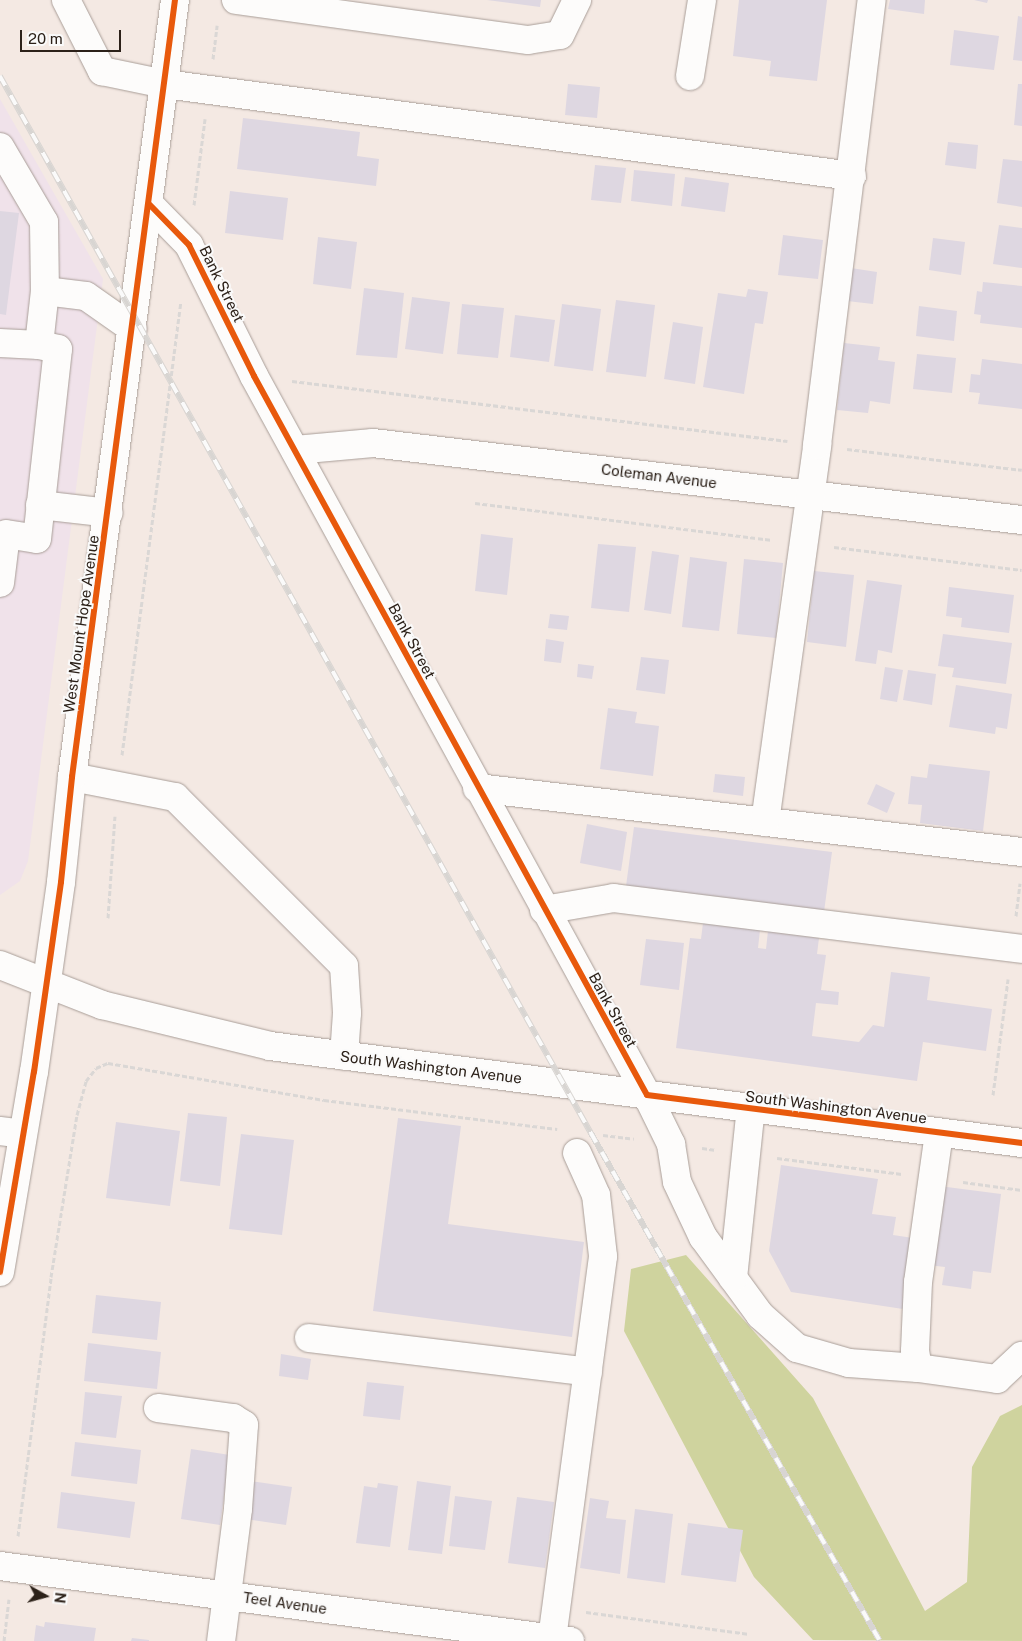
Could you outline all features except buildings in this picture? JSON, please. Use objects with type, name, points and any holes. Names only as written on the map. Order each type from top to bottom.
[{"type":"street","points":[[66,0],[102,71],[165,84],[852,176]]},
{"type":"street","name":"West Mount Hope Avenue","points":[[0,1272],[11,1132],[46,985],[176,0]]},
{"type":"street","points":[[227,9],[288,4],[528,40],[560,35],[577,0]]},
{"type":"street","points":[[690,76],[702,0]]},
{"type":"street","points":[[765,822],[811,494],[852,176],[872,0]]},
{"type":"street","points":[[0,147],[44,222],[45,291],[39,345]]},
{"type":"street","name":"Bank Street","points":[[150,205],[189,245],[254,376],[477,788],[647,1095],[671,1144],[677,1182],[704,1237],[760,1315],[797,1348],[849,1363],[918,1368],[997,1379],[1022,1356]]},
{"type":"street","points":[[45,291],[86,296],[133,329]]},
{"type":"street","points":[[0,343],[39,345],[58,349],[37,539],[6,534],[0,583]]},
{"type":"street","name":"Coleman Avenue","points":[[295,450],[373,443],[1022,520]]},
{"type":"street","points":[[40,505],[109,513]]},
{"type":"street","points":[[72,777],[175,797],[344,966],[347,1013],[344,1056]]},
{"type":"street","points":[[477,788],[1022,852]]},
{"type":"street","points":[[544,910],[614,898],[1022,949]]},
{"type":"street","name":"South Washington Avenue","points":[[0,965],[46,985],[102,1005],[198,1030],[270,1046],[1022,1143]]},
{"type":"street","points":[[733,1278],[750,1108]]},
{"type":"street","points":[[918,1368],[915,1351],[918,1282],[939,1133]]},
{"type":"street","points":[[561,1640],[588,1372],[603,1256],[596,1195],[577,1153]]},
{"type":"street","points":[[309,1338],[588,1372]]},
{"type":"street","points":[[158,1408],[233,1418],[244,1425],[238,1509],[221,1641]]},
{"type":"street","name":"Teel Avenue","points":[[7,1567],[561,1640]]},
{"type":"path","points":[[189,245],[209,90],[227,9]]},
{"type":"path","points":[[108,918],[118,785],[182,293]]},
{"type":"path","points":[[254,376],[1022,470]]},
{"type":"path","points":[[475,503],[1022,570]]},
{"type":"path","points":[[4,1641],[7,1567],[77,1115],[86,1081],[96,1068],[108,1064],[324,1100],[562,1129]]},
{"type":"path","points":[[600,1134],[1022,1190]]},
{"type":"shaded area","points":[[0,99],[103,279],[28,861],[20,881],[0,895]]},
{"type":"green space","points":[[686,1255],[813,1398],[925,1611],[967,1582],[972,1467],[1000,1416],[1022,1405],[1022,1641],[813,1640],[754,1577],[624,1331],[631,1269]]},
{"type":"railway","points":[[0,76],[591,1133],[880,1641]]},
{"type":"cycle path","points":[[0,1272],[34,1072],[61,882],[72,777],[175,0]]},
{"type":"cycle path","points":[[150,205],[189,245],[254,376],[647,1095],[1022,1143]]}]
